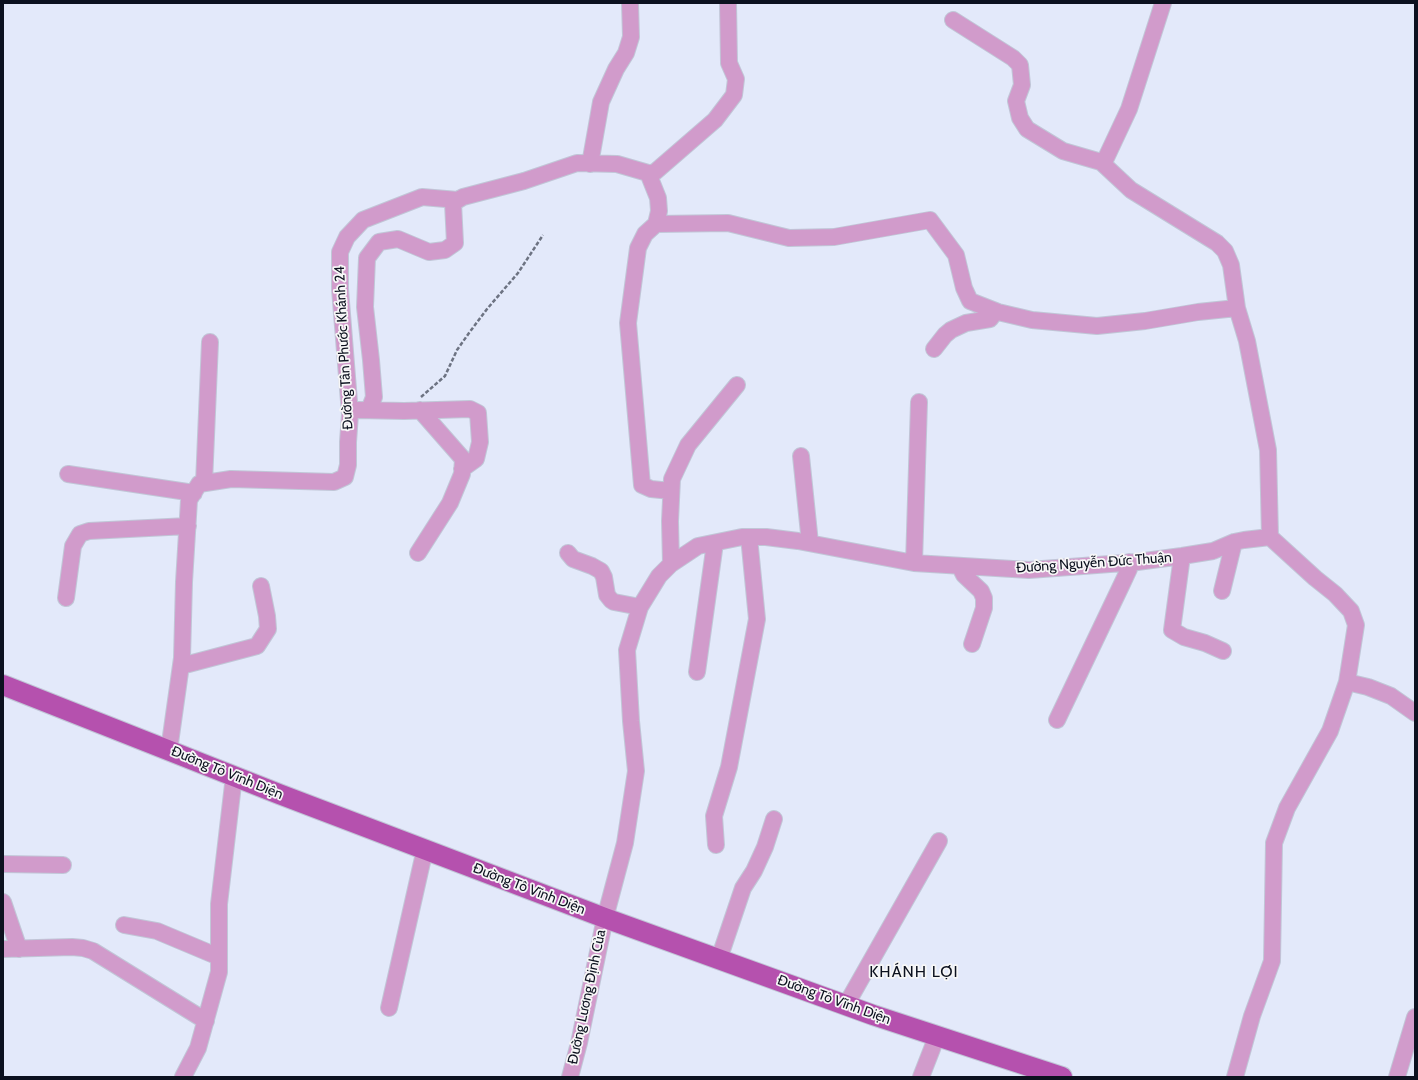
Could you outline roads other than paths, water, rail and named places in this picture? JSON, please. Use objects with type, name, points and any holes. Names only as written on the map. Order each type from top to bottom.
[{"type":"main road","name":"Đường Tô Vĩnh Diện","points":[[3,685],[234,776],[604,918],[846,1006],[1062,1077]]},
{"type":"street","points":[[590,164],[601,102],[616,69],[626,53],[631,37],[630,3]]},
{"type":"street","points":[[369,410],[374,397],[365,308],[367,258],[379,242],[398,239],[428,252],[445,250],[455,242],[454,203],[458,200],[463,197],[524,181],[577,163],[617,164],[648,173],[656,172],[715,120],[734,94],[736,79],[729,63],[728,3]]},
{"type":"street","points":[[1101,162],[1106,158],[1129,109],[1163,3]]},
{"type":"street","points":[[953,20],[1013,58],[1020,65],[1022,85],[1016,102],[1020,118],[1027,129],[1063,151],[1101,162],[1131,190],[1217,243],[1225,251],[1231,265],[1237,308],[1247,341],[1268,450],[1270,537],[1335,594],[1351,611],[1356,626],[1347,682],[1330,730],[1287,808],[1274,843],[1272,961],[1252,1016],[1235,1077]]},
{"type":"street","points":[[648,173],[658,198],[659,211],[656,224],[644,234],[638,248],[628,323],[642,485],[651,489],[671,491]]},
{"type":"street","name":"Đường Tân Phước Khánh 24","points":[[199,488],[231,480],[334,482],[345,477],[348,465],[349,410],[340,289],[340,252],[347,237],[363,220],[422,197],[458,200]]},
{"type":"street","points":[[656,224],[728,223],[789,238],[796,238],[834,237],[930,220],[956,255],[964,288],[970,301],[996,311],[1032,320],[1096,326],[1145,321],[1198,312],[1237,308]]},
{"type":"street","points":[[934,349],[945,334],[951,330],[966,322],[990,319],[996,311]]},
{"type":"street","points":[[169,750],[181,666],[189,500],[199,488],[210,342]]},
{"type":"street","points":[[672,564],[670,521],[672,479],[688,445],[737,385]]},
{"type":"street","points":[[914,563],[919,402]]},
{"type":"street","points":[[349,410],[404,411],[470,408],[478,413],[480,442],[476,459],[462,469]]},
{"type":"street","points":[[418,553],[450,503],[462,474],[463,459],[420,410]]},
{"type":"street","points":[[801,456],[810,544]]},
{"type":"street","points":[[68,474],[199,488]]},
{"type":"street","points":[[66,598],[73,546],[80,534],[89,531],[188,526]]},
{"type":"street","name":"Đường Nguyễn Đức Thuận","points":[[604,918],[626,843],[636,771],[631,721],[627,650],[640,607],[659,576],[672,564],[698,546],[742,537],[766,537],[914,563],[1029,570],[1182,556],[1213,551],[1234,542],[1270,537]]},
{"type":"street","points":[[716,845],[714,816],[729,767],[757,619],[749,537]]},
{"type":"street","points":[[1222,591],[1234,542]]},
{"type":"street","points":[[697,672],[715,543]]},
{"type":"street","points":[[568,553],[573,559],[601,571],[604,577],[607,595],[611,600],[614,602],[640,607]]},
{"type":"street","points":[[1182,556],[1172,630],[1184,637],[1206,643],[1223,651]]},
{"type":"street","points":[[1057,720],[1129,569],[1129,562]]},
{"type":"street","points":[[960,567],[964,575],[981,591],[984,598],[984,608],[972,644]]},
{"type":"street","points":[[181,666],[257,646],[268,629],[267,616],[260,586]]},
{"type":"street","points":[[1347,682],[1368,687],[1391,696],[1415,713]]},
{"type":"street","points":[[183,1077],[198,1048],[219,972],[219,904],[234,776]]},
{"type":"street","points":[[719,959],[743,888],[754,871],[765,847],[774,818]]},
{"type":"street","points":[[846,1006],[938,841]]},
{"type":"street","points":[[389,1008],[425,849]]},
{"type":"street","points":[[3,864],[63,865]]},
{"type":"street","points":[[3,902],[19,949]]},
{"type":"street","name":"Đường Lương Định Của","points":[[570,1077],[579,1043],[604,918]]},
{"type":"street","points":[[124,925],[157,931],[219,957]]},
{"type":"street","points":[[3,949],[72,947],[93,951],[206,1021]]},
{"type":"street","points":[[1396,1077],[1415,1017]]},
{"type":"street","points":[[921,1077],[937,1036]]},
{"type":"district","name":"KHÁNH LỢI","points":[[914,972]]}]
